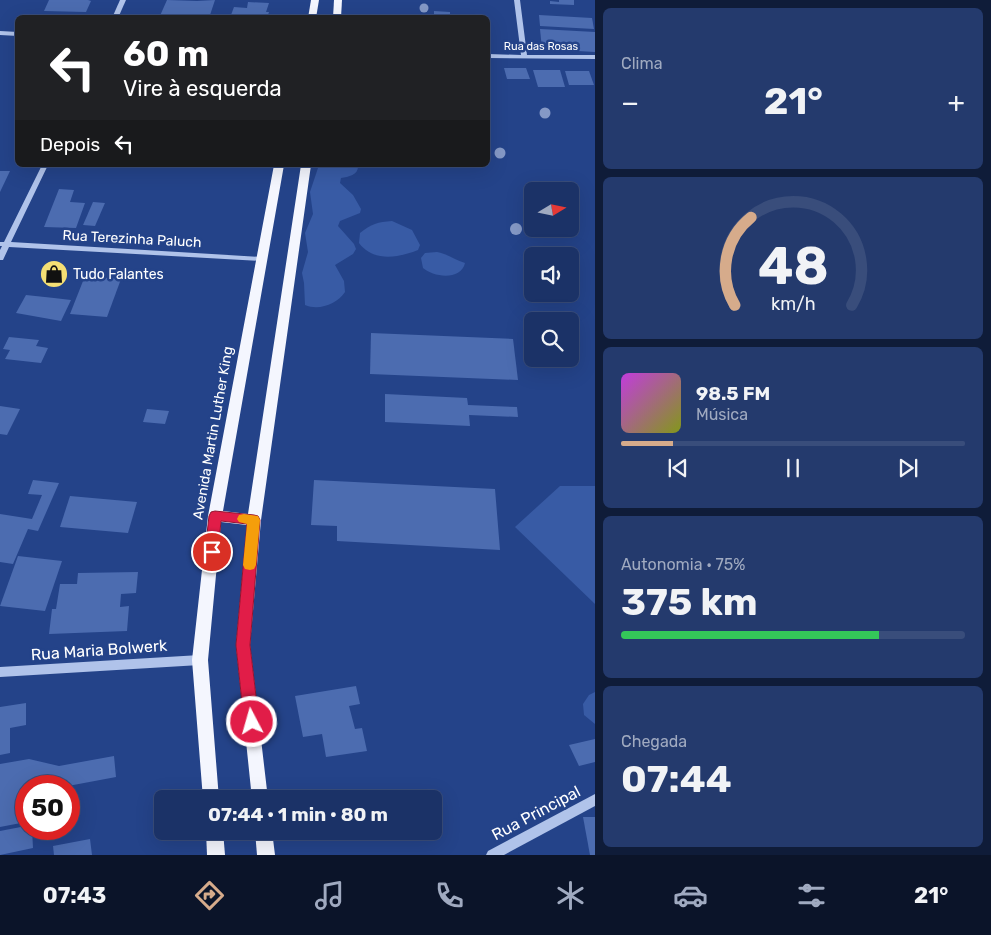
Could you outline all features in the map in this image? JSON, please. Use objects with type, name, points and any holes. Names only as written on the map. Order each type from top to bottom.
[{"type":"main road","points":[[312,15],[315,0]]},
{"type":"main road","points":[[337,15],[338,0]]},
{"type":"main road","name":"Avenida Martin Luther King","points":[[210,790],[200,660],[215,516],[278,167]]},
{"type":"main road","points":[[259,790],[243,645],[254,520],[306,167]]},
{"type":"main road","points":[[215,516],[254,520]]},
{"type":"main road","points":[[215,840],[216,855]]},
{"type":"main road","points":[[264,840],[266,855]]},
{"type":"street","points":[[116,15],[123,0]]},
{"type":"street","points":[[517,0],[524,56]]},
{"type":"street","points":[[0,33],[15,34]]},
{"type":"street","name":"Rua das Rosas","points":[[490,56],[595,57]]},
{"type":"street","points":[[0,258],[3,244],[44,167]]},
{"type":"street","name":"Rua Terezinha Paluch","points":[[3,244],[262,259]]},
{"type":"street","name":"Rua Maria Bolwerk","points":[[0,672],[200,660]]},
{"type":"street","name":"Rua Principal","points":[[492,855],[595,800]]},
{"type":"shaded area","points":[[318,167],[358,167],[355,173],[341,178],[340,183],[353,195],[361,209],[360,213],[340,221],[338,226],[354,244],[356,249],[353,254],[335,265],[344,281],[345,292],[333,303],[322,307],[305,305],[302,273],[308,252],[305,233],[313,214],[310,192]]},
{"type":"shaded area","points":[[392,221],[412,230],[420,245],[418,250],[386,257],[371,253],[359,243],[360,233],[368,227]]},
{"type":"shaded area","points":[[437,252],[465,263],[462,269],[458,273],[446,276],[433,274],[423,268],[421,258],[425,253]]},
{"type":"shaded area","points":[[560,486],[595,486],[595,604],[515,527]]},
{"type":"shaded area","points":[[595,692],[595,724],[584,715],[583,704],[589,695]]},
{"type":"building","points":[[49,0],[91,1],[86,12],[44,11]]},
{"type":"building","points":[[167,0],[215,0],[210,15],[160,15]]},
{"type":"building","points":[[559,0],[574,0],[574,5],[550,4],[550,1],[559,2]]},
{"type":"building","points":[[248,2],[269,3],[266,12],[269,12],[268,15],[231,15],[234,7],[247,8]]},
{"type":"building","points":[[434,11],[450,12],[450,15],[434,15]]},
{"type":"building","points":[[539,15],[592,18],[594,29],[540,26]]},
{"type":"building","points":[[540,29],[595,32],[595,52],[542,49]]},
{"type":"building","points":[[504,68],[526,68],[530,79],[507,79]]},
{"type":"building","points":[[533,70],[560,70],[565,87],[538,87]]},
{"type":"building","points":[[565,71],[589,71],[594,85],[569,85]]},
{"type":"building","points":[[0,171],[10,171],[0,192]]},
{"type":"building","points":[[59,189],[74,190],[70,202],[85,203],[76,228],[44,227]]},
{"type":"building","points":[[93,202],[105,203],[95,226],[83,225]]},
{"type":"building","points":[[85,276],[121,279],[107,317],[70,314]]},
{"type":"building","points":[[26,295],[71,300],[61,321],[16,313]]},
{"type":"building","points":[[371,333],[513,339],[518,380],[370,374]]},
{"type":"building","points":[[9,337],[39,340],[36,346],[48,348],[41,363],[5,359],[10,350],[3,349]]},
{"type":"building","points":[[385,394],[467,398],[468,405],[517,407],[518,417],[469,415],[470,426],[385,422]]},
{"type":"building","points":[[0,406],[20,409],[7,435],[0,434]]},
{"type":"building","points":[[147,409],[169,411],[165,424],[143,422]]},
{"type":"building","points":[[33,480],[59,483],[38,531],[28,529],[13,564],[0,562],[0,514],[32,519],[42,495],[28,494]]},
{"type":"building","points":[[314,480],[495,489],[500,550],[337,541],[337,526],[311,525]]},
{"type":"building","points":[[70,496],[137,502],[128,533],[60,527]]},
{"type":"building","points":[[18,556],[62,561],[45,611],[0,606]]},
{"type":"building","points":[[138,572],[136,593],[121,594],[120,607],[129,606],[127,631],[49,634],[52,609],[56,609],[60,584],[77,584],[78,573]]},
{"type":"building","points":[[356,686],[360,704],[349,706],[355,729],[362,728],[367,751],[326,757],[322,734],[303,737],[295,696]]},
{"type":"building","points":[[26,703],[26,725],[10,728],[10,753],[0,755],[0,707]]},
{"type":"building","points":[[595,739],[595,762],[579,766],[569,745]]},
{"type":"building","points":[[114,756],[116,777],[80,784],[80,775],[15,775],[15,824],[0,827],[0,764],[29,759],[59,766]]},
{"type":"building","points":[[583,817],[595,817],[595,855],[590,855]]},
{"type":"building","points":[[15,828],[15,840],[33,840],[33,848],[0,855],[0,831]]},
{"type":"building","points":[[90,839],[92,855],[54,855],[53,846]]},
{"type":"slow traffic","points":[[244,519],[254,520],[250,565]]},
{"type":"place","name":"Tudo Falantes","points":[[54,274]]},
{"type":"route","points":[[212,552],[215,516],[254,520],[243,645],[252,722]]}]
